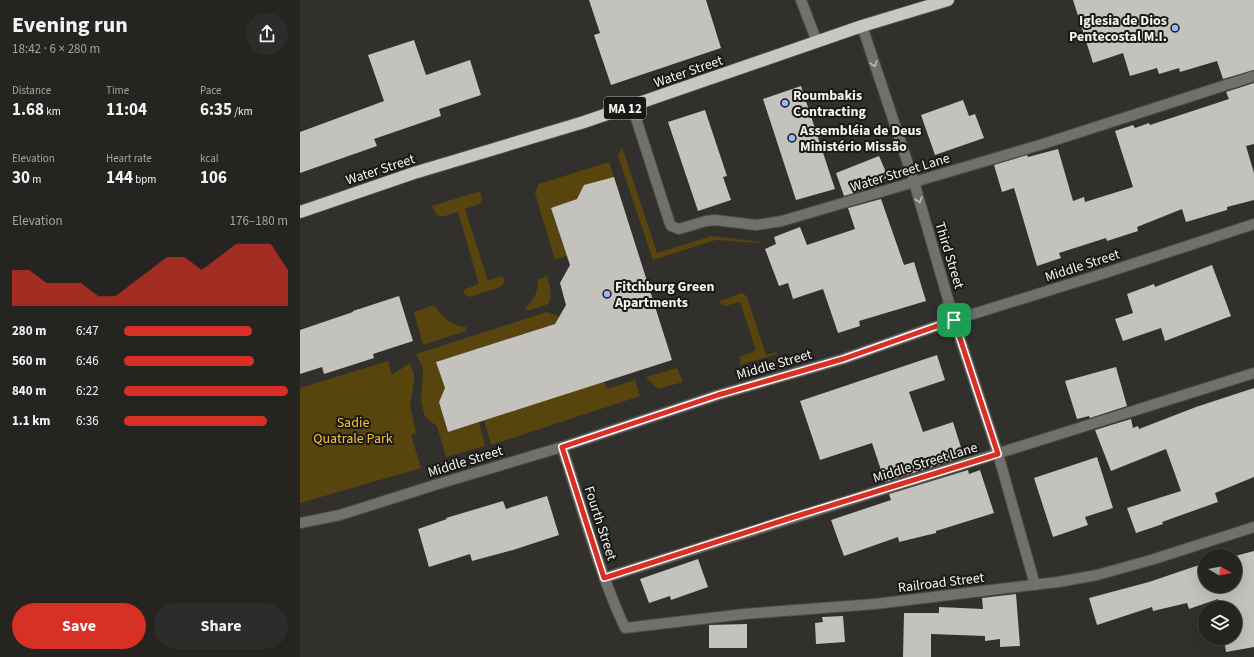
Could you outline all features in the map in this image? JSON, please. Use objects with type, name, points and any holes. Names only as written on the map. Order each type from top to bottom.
[{"type":"highway","name":"Water Street","points":[[300,212],[414,173],[584,122],[862,26],[948,0]]},
{"type":"street","points":[[801,0],[817,42]]},
{"type":"street","name":"Third Street","points":[[862,26],[914,182],[954,320],[998,454],[1035,585]]},
{"type":"street","name":"Water Street Lane","points":[[632,106],[669,221],[671,226],[675,229],[679,229],[706,221],[715,220],[756,225],[782,221],[1044,144],[1254,76]]},
{"type":"street","name":"Middle Street","points":[[300,524],[340,515],[562,447],[718,395],[843,359],[954,320],[1254,224]]},
{"type":"street","name":"Middle Street Lane","points":[[604,578],[1254,373]]},
{"type":"street","name":"Fourth Street","points":[[562,447],[604,578],[625,628]]},
{"type":"street","name":"Railroad Street","points":[[625,628],[744,614],[875,604],[1058,582],[1097,575],[1151,560],[1254,527]]},
{"type":"green space","points":[[622,147],[657,253],[712,236],[761,243],[716,240],[653,260],[618,156]]},
{"type":"green space","points":[[609,162],[614,177],[577,199],[551,208],[567,256],[555,260],[535,193],[539,184]]},
{"type":"green space","points":[[480,191],[482,198],[481,203],[465,209],[488,281],[501,276],[505,278],[500,287],[470,297],[465,295],[463,290],[479,284],[458,212],[446,216],[439,216],[434,211],[432,206]]},
{"type":"green space","points":[[547,276],[551,294],[550,301],[548,304],[527,311],[525,308],[535,295],[538,279]]},
{"type":"green space","points":[[741,293],[747,297],[766,355],[776,352],[777,354],[740,365],[740,357],[756,350],[740,302],[725,306],[720,304],[720,301]]},
{"type":"green space","points":[[434,305],[447,320],[456,325],[466,327],[466,331],[423,345],[414,312]]},
{"type":"green space","points":[[547,312],[560,317],[555,324],[436,362],[445,388],[439,402],[448,432],[479,422],[485,446],[446,457],[437,426],[425,417],[421,400],[423,373],[422,366],[416,354]]},
{"type":"green space","name":"Sadie Quatrale Park","points":[[388,361],[392,375],[410,363],[414,375],[410,406],[416,433],[411,435],[421,468],[300,503],[300,388]]},
{"type":"green space","points":[[677,368],[683,382],[658,389],[646,377]]},
{"type":"green space","points":[[635,380],[640,396],[491,445],[484,420],[604,381],[607,389]]},
{"type":"building","points":[[589,0],[706,0],[721,48],[611,85],[594,35],[600,33]]},
{"type":"building","points":[[1073,0],[1254,0],[1254,70],[1223,79],[1217,61],[1180,72],[1179,68],[1159,74],[1157,68],[1130,76],[1123,53],[1093,63]]},
{"type":"building","points":[[414,40],[426,75],[470,60],[481,95],[439,109],[441,116],[374,139],[377,146],[300,173],[300,132],[384,101],[368,55]]},
{"type":"building","points":[[1254,83],[1254,144],[1246,146],[1254,173],[1254,200],[1227,207],[1227,210],[1186,222],[1182,209],[1137,227],[1138,231],[1107,241],[1106,238],[1059,253],[1061,258],[1037,266],[1014,188],[1002,192],[994,165],[1027,155],[1028,157],[1058,149],[1073,201],[1084,197],[1085,202],[1133,187],[1115,131],[1133,125],[1135,128],[1149,123],[1150,125],[1229,99],[1226,92]]},
{"type":"building","points":[[801,86],[835,189],[796,200],[763,99]]},
{"type":"building","points":[[963,100],[969,116],[975,114],[984,138],[935,155],[921,115]]},
{"type":"building","points":[[705,110],[727,176],[723,177],[731,200],[698,211],[668,122]]},
{"type":"building","points":[[879,156],[888,177],[875,182],[877,186],[844,196],[836,173]]},
{"type":"building","name":"Fitchburg Green Apartments","points":[[614,177],[672,360],[448,432],[439,402],[445,388],[436,362],[555,324],[566,305],[560,283],[570,265],[551,208],[577,199],[584,185]]},
{"type":"building","points":[[881,199],[904,265],[914,262],[926,301],[859,321],[860,326],[838,333],[823,289],[793,299],[788,283],[779,286],[765,249],[776,244],[774,237],[800,227],[807,245],[855,229],[848,208]]},
{"type":"building","points":[[1212,265],[1231,316],[1165,341],[1161,328],[1123,341],[1115,319],[1133,313],[1127,294],[1154,284],[1155,287]]},
{"type":"building","points":[[399,296],[413,341],[373,354],[374,358],[324,374],[322,367],[300,374],[300,330]]},
{"type":"building","points":[[937,355],[945,380],[909,392],[923,432],[953,422],[964,457],[885,482],[872,443],[820,460],[800,401]]},
{"type":"building","points":[[1116,367],[1127,406],[1090,418],[1089,416],[1077,419],[1065,381]]},
{"type":"building","points":[[1254,388],[1254,477],[1215,493],[1218,502],[1136,533],[1127,508],[1181,491],[1166,449],[1111,471],[1095,430],[1131,419],[1133,428],[1138,426],[1139,429],[1196,407]]},
{"type":"building","points":[[1097,457],[1113,508],[1085,517],[1088,525],[1053,537],[1034,478]]},
{"type":"building","points":[[968,470],[969,474],[980,470],[994,513],[936,531],[936,533],[899,542],[898,537],[844,556],[831,520],[891,500],[889,494]]},
{"type":"building","points":[[547,496],[559,535],[513,550],[472,561],[470,554],[429,567],[418,529],[447,519],[446,518],[503,501],[506,509]]},
{"type":"building","points":[[1254,551],[1254,647],[1226,652],[1225,645],[1242,645],[1242,601],[1218,601],[1218,599],[1212,601],[1198,601],[1198,606],[1189,609],[1187,603],[1153,611],[1152,607],[1097,625],[1089,598],[1149,582],[1198,565],[1198,593],[1242,593],[1242,554]]},
{"type":"building","points":[[698,559],[708,587],[671,600],[670,596],[649,603],[640,579]]},
{"type":"building","points":[[1016,594],[1020,646],[1000,647],[1000,639],[985,641],[985,636],[931,634],[931,657],[903,657],[904,613],[939,613],[939,607],[983,609],[982,598]]},
{"type":"building","points":[[843,616],[845,642],[816,644],[815,623],[823,622],[822,617]]},
{"type":"building","points":[[747,624],[747,648],[709,648],[709,625]]},
{"type":"place","name":"Iglesia de Dios Pentecostal M.I.","points":[[1175,28]]},
{"type":"place","name":"Roumbakis Contracting","points":[[785,103]]},
{"type":"place","name":"Assembléia de Deus Ministério Missão","points":[[792,138]]},
{"type":"place","name":"Fitchburg Green Apartments","points":[[607,294]]},
{"type":"route","points":[[954,320],[998,454],[797,516],[604,578],[562,447],[718,395],[843,359],[954,320]]}]
